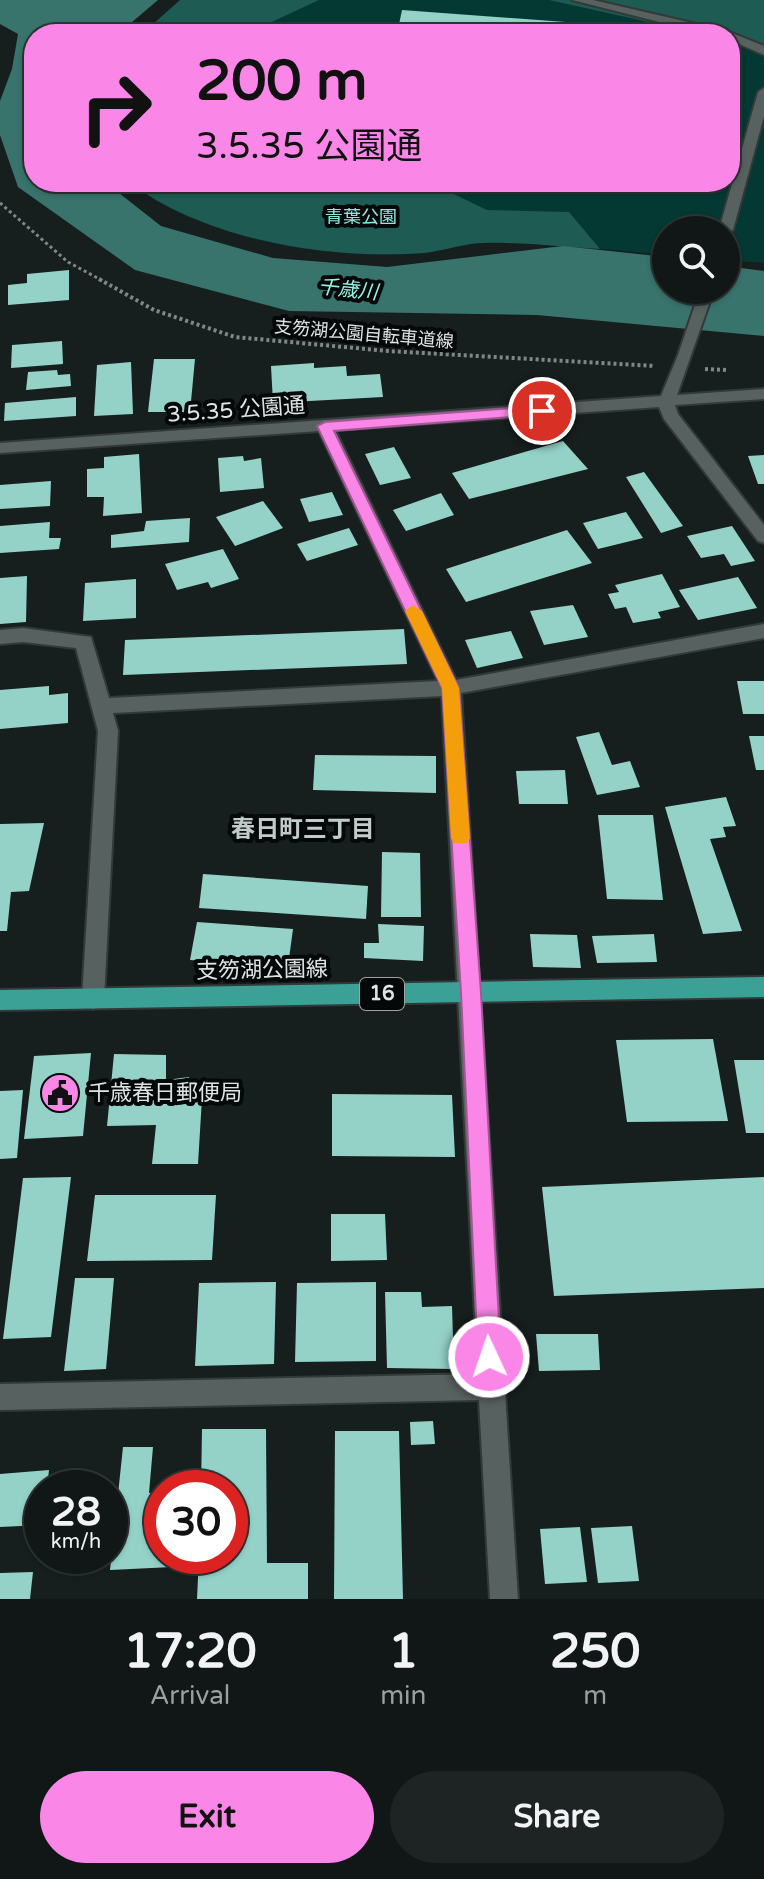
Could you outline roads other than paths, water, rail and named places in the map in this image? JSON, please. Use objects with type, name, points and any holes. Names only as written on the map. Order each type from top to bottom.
[{"type":"main road","name":"支笏湖公園線","points":[[0,1000],[764,987]]},
{"type":"street","points":[[578,0],[680,24]]},
{"type":"street","points":[[740,40],[764,51]]},
{"type":"street","points":[[740,180],[764,92]]},
{"type":"street","points":[[730,216],[737,192]]},
{"type":"street","points":[[702,304],[684,361],[666,402],[670,415],[764,537]]},
{"type":"street","name":"3.5.35 公園通","points":[[0,448],[764,394]]},
{"type":"street","points":[[325,426],[451,688],[504,1599]]},
{"type":"street","points":[[101,706],[451,688],[764,631]]},
{"type":"street","points":[[0,637],[23,635],[84,642],[108,731],[93,999]]},
{"type":"street","points":[[0,1397],[491,1387]]},
{"type":"water","points":[[0,0],[158,0],[130,24],[24,24],[24,191],[18,187],[0,135],[0,101],[12,69],[18,34],[0,24]]},
{"type":"water","name":"千歳川","points":[[25,192],[118,192],[161,226],[273,258],[387,267],[563,246],[652,256],[652,304],[740,304],[740,268],[764,271],[764,336],[537,315],[289,311],[135,270]]},
{"type":"place","name":"千歳春日郵便局","points":[[60,1093]]},
{"type":"district","name":"春日町三丁目","points":[[303,829]]},
{"type":"park label","name":"青葉公園","points":[[361,217]]}]
